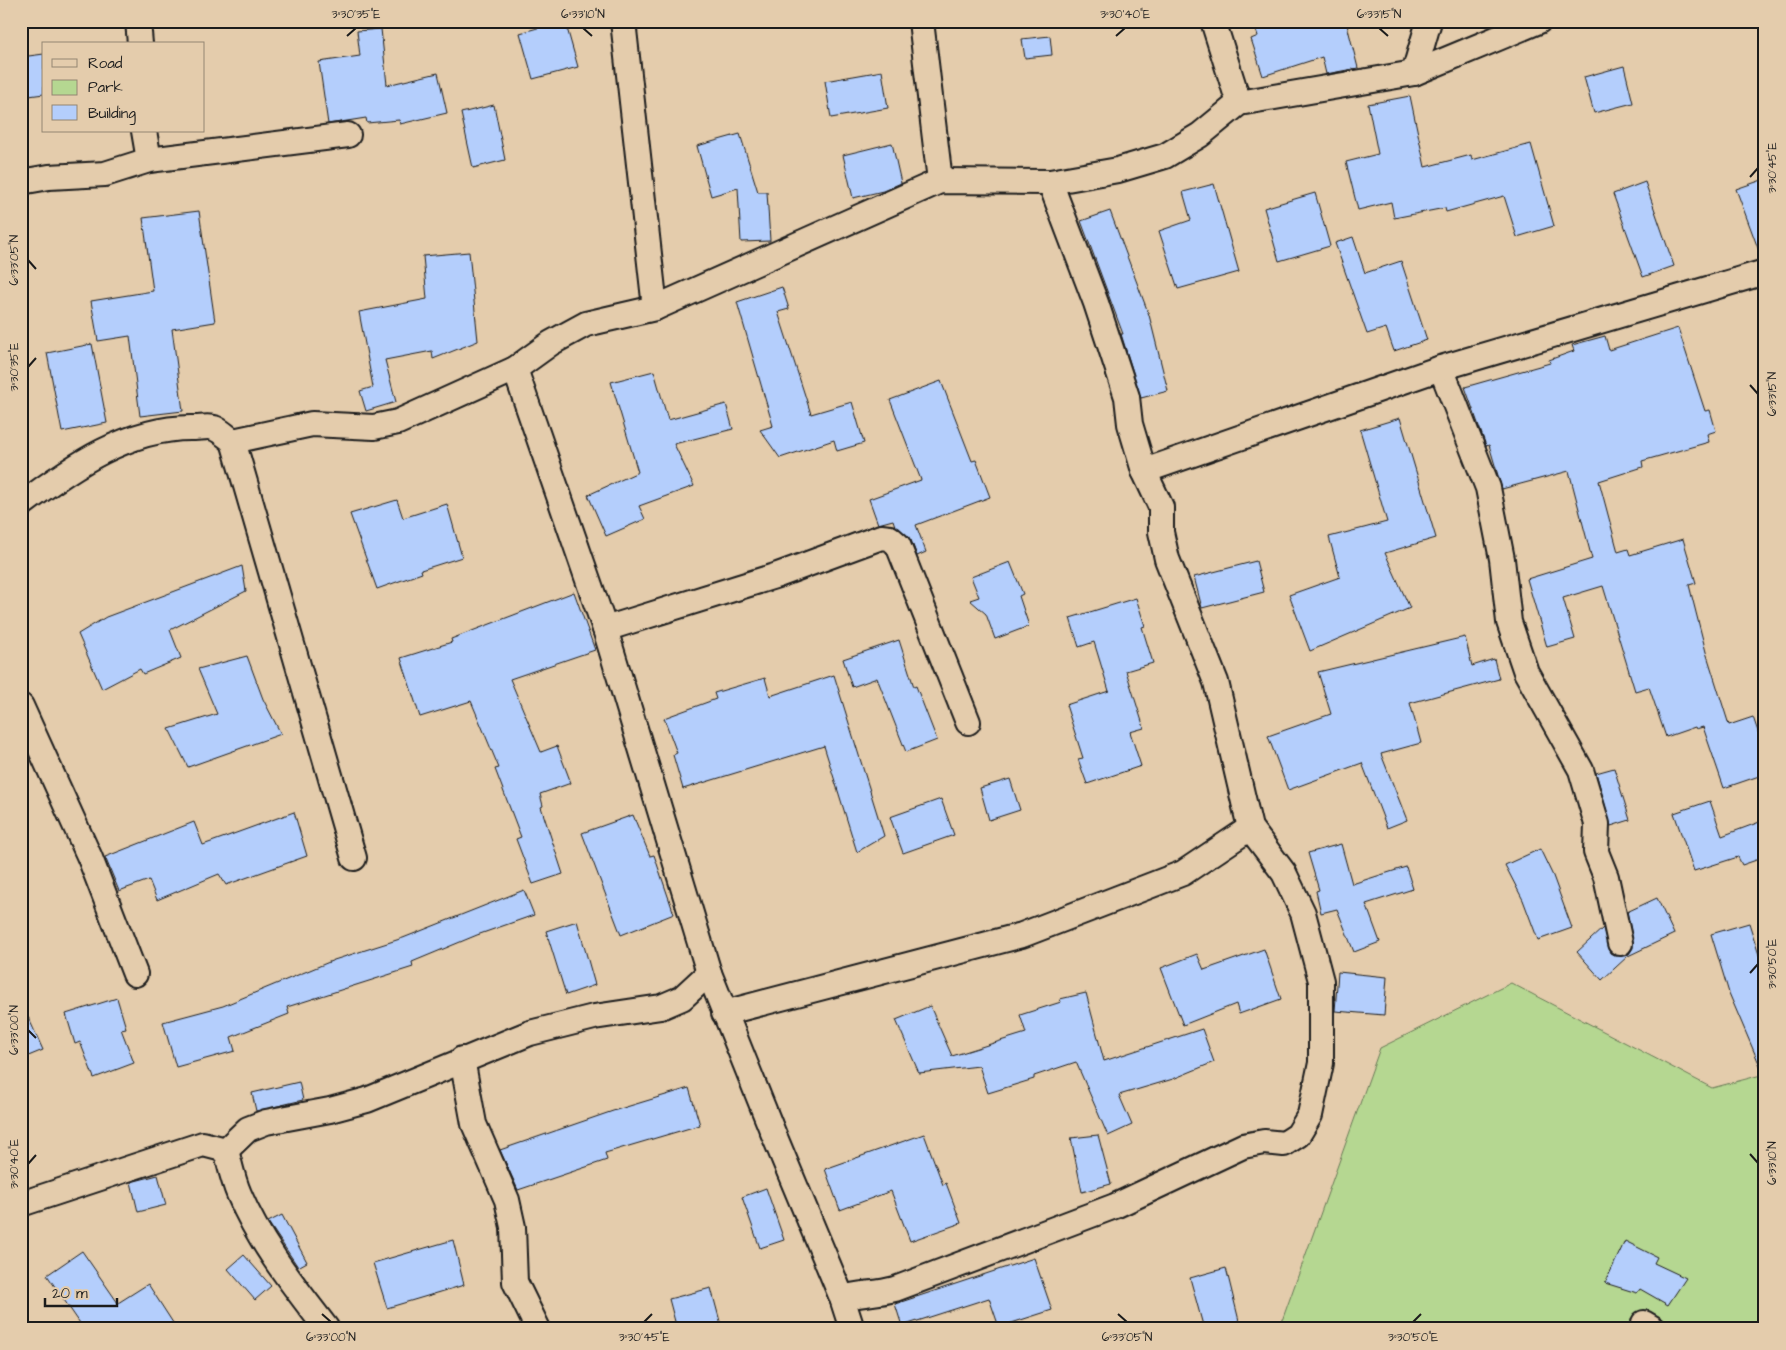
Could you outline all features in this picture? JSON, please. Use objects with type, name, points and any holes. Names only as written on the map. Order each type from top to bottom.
[{"type":"street","points":[[138,21],[140,42]]},
{"type":"street","points":[[622,21],[655,308]]},
{"type":"street","points":[[921,21],[940,181]]},
{"type":"street","points":[[1213,21],[1239,104]]},
{"type":"street","points":[[1414,73],[1429,21]]},
{"type":"street","points":[[233,440],[312,424],[374,426],[398,422],[515,368],[551,343],[586,324],[655,308],[940,181],[1050,182],[1118,170],[1165,156],[1200,135],[1239,104],[1414,73],[1540,21]]},
{"type":"street","points":[[144,132],[149,160]]},
{"type":"street","points":[[21,182],[105,174],[149,160],[348,135]]},
{"type":"street","points":[[842,1298],[868,1292],[881,1293],[895,1289],[1115,1206],[1243,1146],[1264,1142],[1284,1144],[1298,1135],[1310,1115],[1316,1091],[1321,1062],[1321,981],[1303,913],[1284,873],[1250,828],[1216,682],[1167,559],[1161,532],[1161,507],[1144,471],[1130,424],[1126,397],[1096,304],[1050,182]]},
{"type":"street","points":[[1144,471],[1441,368],[1765,272]]},
{"type":"street","points":[[515,368],[605,629],[709,973],[842,1298],[852,1329]]},
{"type":"street","points":[[1441,368],[1488,488],[1502,559],[1509,622],[1526,672],[1581,770],[1597,824],[1596,852],[1606,877],[1620,943]]},
{"type":"street","points":[[21,505],[49,484],[92,459],[145,433],[174,427],[214,428],[233,440],[354,858]]},
{"type":"street","points":[[605,629],[778,575],[881,537],[890,538],[898,545],[968,722]]},
{"type":"street","points":[[21,706],[90,858],[135,974]]},
{"type":"street","points":[[724,1013],[1022,935],[1183,873],[1250,828]]},
{"type":"street","points":[[226,1150],[248,1129],[266,1122],[330,1110],[367,1100],[407,1085],[462,1059],[530,1033],[594,1017],[660,1007],[682,998],[709,973]]},
{"type":"street","points":[[462,1059],[474,1124],[507,1200],[513,1227],[515,1282],[538,1329]]},
{"type":"street","points":[[21,1204],[202,1144],[226,1150]]},
{"type":"street","points":[[226,1150],[239,1193],[261,1237],[289,1280],[326,1329]]},
{"type":"green space","points":[[1511,983],[1712,1088],[1765,1074],[1765,1329],[1279,1329],[1380,1048]]},
{"type":"building","points":[[565,21],[578,67],[533,79],[520,33]]},
{"type":"building","points":[[1253,21],[1346,21],[1358,68],[1326,74],[1322,57],[1263,76],[1251,39],[1258,36]]},
{"type":"building","points":[[381,29],[387,85],[438,73],[447,113],[400,124],[399,120],[367,123],[366,118],[328,124],[319,62],[360,56],[357,31]]},
{"type":"building","points":[[1050,36],[1052,55],[1025,58],[1022,39]]},
{"type":"building","points":[[42,54],[42,94],[21,97],[21,57]]},
{"type":"building","points":[[1624,66],[1633,103],[1594,113],[1584,77]]},
{"type":"building","points":[[882,71],[888,108],[831,118],[825,81]]},
{"type":"building","points":[[1410,96],[1425,167],[1471,155],[1472,160],[1531,144],[1554,226],[1517,237],[1504,196],[1446,212],[1445,208],[1394,218],[1391,202],[1358,210],[1346,162],[1378,154],[1368,104]]},
{"type":"building","points":[[494,105],[505,160],[473,168],[461,113]]},
{"type":"building","points":[[740,134],[758,192],[767,192],[770,241],[741,242],[738,188],[711,196],[697,146]]},
{"type":"building","points":[[892,143],[901,183],[883,191],[853,198],[843,155]]},
{"type":"building","points":[[1765,179],[1765,259],[1762,259],[1736,189]]},
{"type":"building","points":[[1645,182],[1674,266],[1643,277],[1613,194]]},
{"type":"building","points":[[1214,184],[1239,272],[1178,289],[1159,231],[1191,220],[1183,192]]},
{"type":"building","points":[[1315,193],[1330,246],[1279,261],[1264,208]]},
{"type":"building","points":[[199,211],[215,322],[172,329],[183,411],[140,416],[130,336],[98,341],[91,301],[153,291],[143,218]]},
{"type":"building","points":[[1110,211],[1149,315],[1168,391],[1141,398],[1121,334],[1123,334],[1081,221]]},
{"type":"building","points":[[1353,237],[1365,273],[1401,261],[1427,340],[1394,351],[1386,328],[1367,334],[1335,243]]},
{"type":"building","points":[[469,252],[478,341],[433,359],[432,351],[385,360],[396,402],[366,411],[360,391],[373,387],[359,312],[427,299],[423,256]]},
{"type":"building","points":[[782,287],[789,309],[778,312],[811,414],[852,402],[864,443],[837,451],[834,440],[780,458],[760,430],[773,426],[737,302]]},
{"type":"building","points":[[1678,328],[1705,411],[1710,410],[1716,431],[1707,434],[1709,442],[1642,461],[1643,467],[1599,481],[1618,552],[1628,549],[1630,555],[1683,539],[1696,583],[1689,585],[1706,652],[1729,725],[1753,717],[1765,752],[1765,774],[1724,788],[1703,727],[1696,729],[1695,727],[1666,737],[1649,687],[1635,691],[1603,586],[1563,598],[1575,639],[1547,647],[1527,579],[1592,559],[1569,471],[1502,489],[1489,445],[1486,446],[1465,387],[1550,363],[1549,360],[1574,351],[1572,345],[1605,336],[1609,350]]},
{"type":"building","points":[[92,344],[107,423],[62,432],[47,353]]},
{"type":"building","points":[[654,371],[668,420],[726,404],[733,429],[674,444],[694,486],[639,506],[645,519],[606,536],[588,495],[638,472],[611,382]]},
{"type":"building","points":[[941,381],[972,461],[976,460],[990,497],[916,525],[926,552],[917,556],[911,540],[895,526],[893,520],[878,524],[869,499],[921,480],[890,400]]},
{"type":"building","points":[[1400,418],[1436,538],[1385,553],[1410,608],[1310,651],[1289,595],[1340,577],[1329,537],[1387,522],[1360,430]]},
{"type":"building","points":[[397,500],[403,518],[447,504],[462,557],[421,570],[422,573],[377,589],[350,514]]},
{"type":"building","points":[[1256,561],[1264,592],[1202,608],[1194,577]]},
{"type":"building","points":[[1010,562],[1023,594],[1019,596],[1029,626],[995,639],[986,614],[970,600],[979,597],[971,577]]},
{"type":"building","points":[[242,566],[246,591],[170,630],[181,658],[143,674],[140,669],[102,689],[78,634],[106,617]]},
{"type":"building","points":[[574,592],[595,650],[510,679],[541,752],[557,746],[571,783],[540,794],[543,806],[541,807],[563,874],[533,884],[516,839],[521,837],[495,769],[499,768],[471,701],[420,717],[401,658],[452,642],[451,639]]},
{"type":"building","points":[[1136,598],[1145,626],[1142,627],[1153,663],[1126,671],[1144,728],[1130,732],[1141,766],[1087,784],[1078,759],[1083,758],[1066,705],[1109,691],[1094,642],[1079,647],[1070,618]]},
{"type":"building","points":[[1465,637],[1472,666],[1494,659],[1499,679],[1410,703],[1421,743],[1381,754],[1407,820],[1387,828],[1362,763],[1288,790],[1268,736],[1331,714],[1318,672]]},
{"type":"building","points":[[899,640],[914,687],[916,686],[937,740],[906,752],[877,678],[852,687],[843,659]]},
{"type":"building","points":[[247,656],[263,699],[281,734],[188,767],[169,729],[217,714],[198,669]]},
{"type":"building","points":[[834,675],[884,836],[857,852],[824,746],[683,789],[673,755],[677,753],[664,718],[716,699],[714,693],[765,678],[770,696]]},
{"type":"building","points":[[1614,768],[1630,820],[1611,826],[1596,773]]},
{"type":"building","points":[[1010,779],[1020,810],[989,820],[980,788]]},
{"type":"building","points":[[941,799],[954,835],[903,853],[890,817]]},
{"type":"building","points":[[1710,801],[1722,836],[1765,820],[1765,857],[1742,865],[1738,857],[1694,871],[1674,813]]},
{"type":"building","points":[[294,812],[307,856],[226,885],[219,874],[157,900],[149,880],[119,891],[105,857],[194,822],[203,845]]},
{"type":"building","points":[[633,815],[650,856],[654,855],[674,914],[621,935],[582,833]]},
{"type":"building","points":[[1341,844],[1352,884],[1406,867],[1413,889],[1366,904],[1380,942],[1354,952],[1337,909],[1321,913],[1316,891],[1319,890],[1308,853]]},
{"type":"building","points":[[1540,849],[1553,876],[1572,928],[1538,940],[1523,900],[1505,865]]},
{"type":"building","points":[[524,890],[534,915],[477,935],[412,962],[413,967],[287,1007],[289,1014],[231,1037],[235,1051],[176,1067],[163,1022],[223,1006],[334,960],[403,938]]},
{"type":"building","points":[[1657,898],[1674,934],[1628,956],[1602,980],[1577,952],[1603,928],[1610,953],[1616,956],[1629,954],[1633,948],[1633,941],[1627,912]]},
{"type":"building","points":[[577,921],[595,985],[566,995],[546,931]]},
{"type":"building","points":[[1749,923],[1765,974],[1764,1075],[1729,993],[1711,934]]},
{"type":"building","points":[[1264,949],[1281,999],[1239,1014],[1236,1004],[1183,1025],[1161,968],[1197,954],[1204,970]]},
{"type":"building","points":[[1338,972],[1387,977],[1384,1015],[1335,1011]]},
{"type":"building","points":[[1086,993],[1104,1061],[1202,1029],[1214,1062],[1173,1079],[1119,1095],[1132,1125],[1108,1136],[1076,1062],[1034,1076],[1034,1079],[988,1093],[979,1066],[919,1073],[896,1020],[930,1006],[952,1056],[1026,1033],[1020,1015],[1061,1002],[1060,999]]},
{"type":"building","points":[[117,998],[126,1028],[121,1029],[134,1063],[94,1078],[80,1042],[75,1044],[66,1014]]},
{"type":"building","points":[[21,1001],[43,1050],[21,1059]]},
{"type":"building","points":[[299,1082],[303,1100],[256,1111],[252,1093]]},
{"type":"building","points":[[689,1088],[700,1125],[605,1153],[607,1160],[518,1190],[500,1150],[613,1111]]},
{"type":"building","points":[[924,1134],[943,1185],[946,1183],[961,1223],[910,1241],[891,1191],[840,1210],[825,1169]]},
{"type":"building","points":[[1098,1135],[1111,1184],[1082,1192],[1071,1138]]},
{"type":"building","points":[[158,1175],[166,1205],[138,1212],[131,1182]]},
{"type":"building","points":[[766,1188],[784,1240],[760,1248],[742,1197]]},
{"type":"building","points":[[282,1215],[307,1262],[298,1267],[268,1222]]},
{"type":"building","points":[[453,1240],[464,1285],[387,1308],[373,1263]]},
{"type":"building","points":[[1625,1241],[1657,1257],[1654,1263],[1686,1278],[1668,1305],[1640,1289],[1637,1293],[1605,1283]]},
{"type":"building","points":[[82,1251],[118,1303],[148,1284],[177,1329],[84,1329],[47,1275]]},
{"type":"building","points":[[244,1255],[271,1286],[255,1300],[228,1269]]},
{"type":"building","points":[[1034,1258],[1052,1310],[999,1327],[989,1298],[902,1326],[895,1304]]},
{"type":"building","points":[[1226,1268],[1241,1329],[1204,1329],[1190,1278]]},
{"type":"building","points":[[711,1288],[722,1329],[677,1329],[669,1299]]}]
